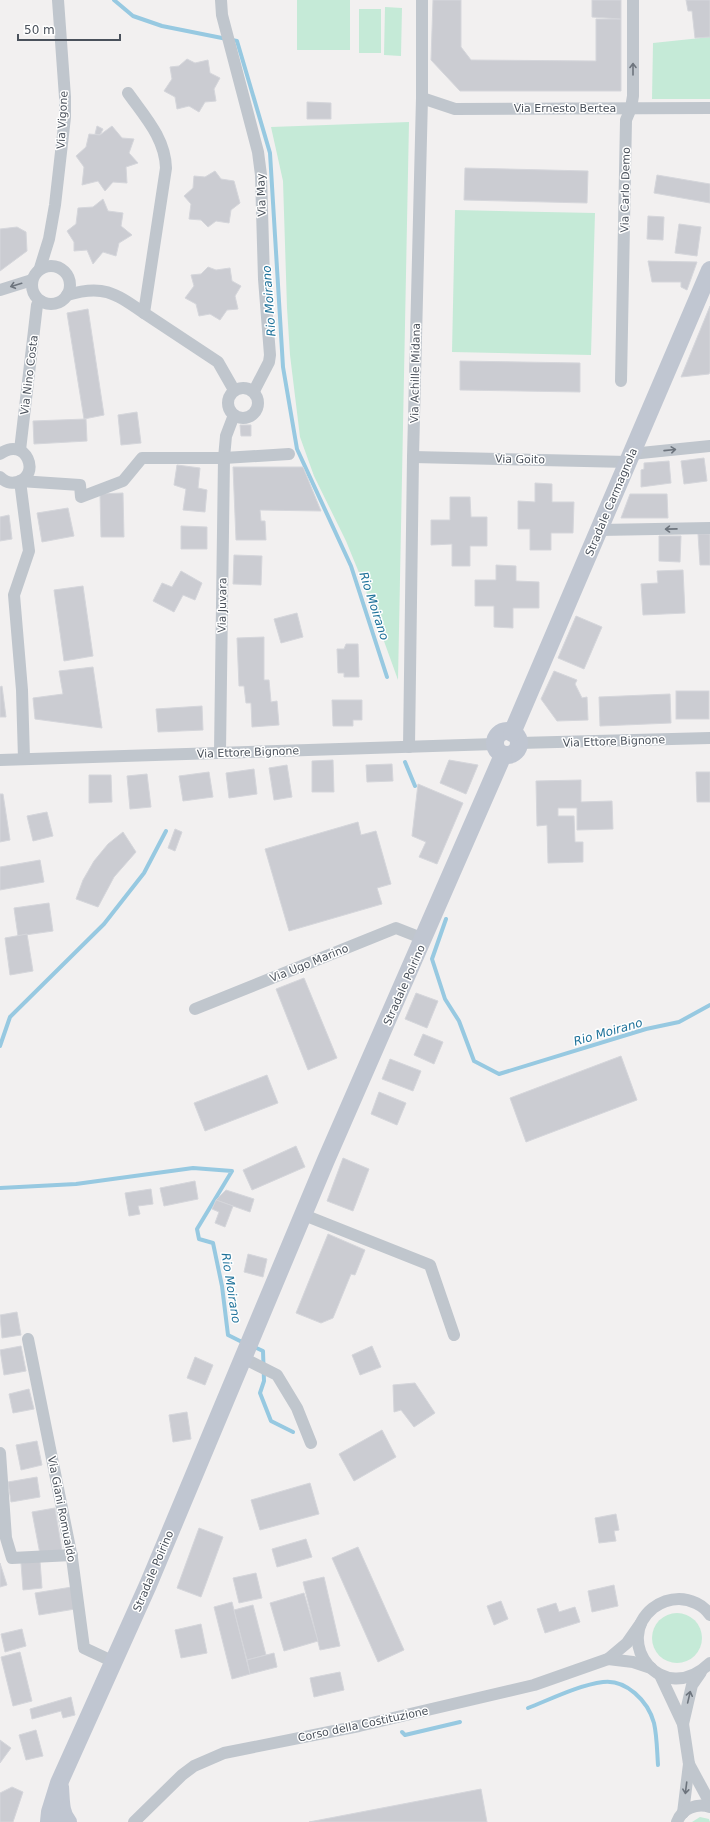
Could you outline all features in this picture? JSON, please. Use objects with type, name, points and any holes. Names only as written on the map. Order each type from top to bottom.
[{"type":"main road","name":"Stradale Carmagnola","points":[[515,738],[630,458],[710,270]]},
{"type":"main road","points":[[499,749],[500,734],[504,732],[515,738]]},
{"type":"main road","name":"Stradale Poirino","points":[[49,1822],[50,1812],[60,1783],[250,1351],[304,1215],[424,939],[499,749]]},
{"type":"main road","name":"Stradale Poirino","points":[[60,1783],[61,1806],[68,1822]]},
{"type":"street","name":"Via Vigone","points":[[40,268],[49,239],[55,205],[65,117],[64,75],[58,0]]},
{"type":"street","name":"Via May","points":[[221,0],[222,15],[253,130],[261,175],[264,279],[270,355],[269,362],[254,391]]},
{"type":"street","name":"Via Achille Midana","points":[[409,747],[413,457],[422,98],[422,0]]},
{"type":"street","name":"Via Carlo Demo","points":[[621,381],[626,120],[631,108],[633,0]]},
{"type":"street","points":[[128,93],[159,136],[166,160],[144,313]]},
{"type":"street","name":"Via Ernesto Bertea","points":[[422,98],[455,109],[710,108]]},
{"type":"street","name":"Via Vigone","points":[[49,239],[56,266]]},
{"type":"street","points":[[50,265],[56,266],[66,273],[69,290],[63,300],[52,304],[41,301],[33,292],[32,280],[40,268],[50,265]]},
{"type":"street","points":[[0,290],[32,280]]},
{"type":"street","points":[[69,290],[101,291],[117,295],[218,362],[234,390]]},
{"type":"street","name":"Via Nino Costa","points":[[20,450],[37,306],[41,301]]},
{"type":"street","points":[[244,387],[254,391],[259,400],[257,410],[249,417],[244,418],[234,415],[231,412],[228,398],[234,390],[244,387]]},
{"type":"street","name":"Via Juvara","points":[[220,752],[224,458],[226,436],[234,415]]},
{"type":"street","name":"Via Goito","points":[[413,457],[630,458],[710,446]]},
{"type":"street","points":[[0,454],[10,449],[20,450],[28,458],[28,474],[20,481]]},
{"type":"street","points":[[0,479],[10,483],[20,481],[80,485],[81,497],[123,481],[142,458],[224,458],[289,454]]},
{"type":"street","points":[[20,481],[29,551],[14,595],[22,690],[24,759]]},
{"type":"street","points":[[600,530],[710,528]]},
{"type":"street","name":"Via Ettore Bignone","points":[[515,738],[710,738]]},
{"type":"street","name":"Via Ettore Bignone","points":[[0,760],[409,747],[499,749]]},
{"type":"street","name":"Via Ugo Marino","points":[[195,1009],[396,928],[424,939]]},
{"type":"street","points":[[304,1215],[430,1265],[454,1335]]},
{"type":"street","name":"Via Giani Romualdo","points":[[28,1340],[72,1555],[84,1648],[114,1662]]},
{"type":"street","points":[[250,1351],[276,1375],[297,1408],[311,1443]]},
{"type":"street","points":[[0,1453],[6,1538],[12,1558],[72,1555]]},
{"type":"street","name":"Corso della Costituzione","points":[[133,1821],[182,1775],[208,1759],[224,1753],[359,1726],[534,1685],[608,1659],[627,1643],[648,1612],[659,1604],[671,1599],[685,1599],[698,1604],[710,1615]]},
{"type":"street","name":"Corso della Costituzione","points":[[641,1623],[638,1635],[639,1648],[643,1659],[655,1671],[683,1724],[689,1764],[680,1817]]},
{"type":"street","name":"Corso della Costituzione","points":[[608,1659],[633,1662],[670,1678],[680,1679],[691,1677],[701,1672]]},
{"type":"street","name":"Corso della Costituzione","points":[[683,1724],[692,1685],[701,1672],[710,1663]]},
{"type":"street","name":"Corso della Costituzione","points":[[689,1764],[710,1803]]},
{"type":"street","name":"Corso della Costituzione","points":[[680,1817],[697,1806],[710,1807]]},
{"type":"green space","points":[[297,0],[350,0],[350,50],[297,50]]},
{"type":"green space","points":[[385,7],[402,8],[401,56],[384,55]]},
{"type":"green space","points":[[359,9],[381,9],[381,53],[359,53]]},
{"type":"green space","points":[[710,37],[710,99],[652,99],[653,43]]},
{"type":"green space","points":[[409,122],[398,680],[362,580],[346,541],[314,476],[300,437],[290,355],[283,181],[271,127]]},
{"type":"green space","points":[[455,210],[595,213],[591,355],[452,352]]},
{"type":"green space","points":[[672,1613],[682,1613],[695,1620],[702,1633],[702,1643],[695,1656],[682,1663],[672,1663],[663,1659],[656,1652],[652,1643],[652,1633],[656,1624],[663,1617]]},
{"type":"green space","points":[[700,1817],[709,1819],[710,1822],[692,1822]]},
{"type":"building","points":[[433,0],[461,0],[461,47],[471,60],[596,61],[596,19],[621,19],[621,91],[460,91],[431,60]]},
{"type":"building","points":[[592,0],[621,0],[621,19],[592,17]]},
{"type":"building","points":[[686,0],[710,0],[710,37],[695,38],[692,11],[688,11]]},
{"type":"building","points":[[187,59],[195,63],[208,60],[210,73],[220,78],[214,89],[216,101],[205,102],[199,112],[189,106],[177,109],[175,97],[164,91],[172,79],[170,67],[179,66]]},
{"type":"building","points":[[307,102],[331,103],[331,119],[307,119]]},
{"type":"building","points":[[97,126],[103,129],[100,135],[95,134]]},
{"type":"building","points":[[112,126],[122,138],[134,139],[129,153],[138,163],[126,167],[127,183],[113,182],[105,191],[98,181],[82,185],[84,167],[76,156],[86,147],[89,134],[100,135]]},
{"type":"building","points":[[465,168],[588,171],[587,203],[464,200]]},
{"type":"building","points":[[215,171],[221,179],[234,181],[240,203],[231,210],[229,223],[216,221],[208,227],[201,220],[189,219],[191,204],[184,196],[193,188],[194,176],[205,177]]},
{"type":"building","points":[[657,175],[710,184],[710,203],[654,193]]},
{"type":"building","points":[[103,199],[108,211],[123,213],[121,226],[132,235],[119,243],[116,256],[103,252],[93,264],[87,250],[74,251],[74,242],[67,231],[76,224],[78,208],[93,207]]},
{"type":"building","points":[[648,216],[664,217],[663,240],[647,239]]},
{"type":"building","points":[[679,224],[701,227],[697,256],[675,253]]},
{"type":"building","points":[[17,227],[26,232],[27,251],[0,271],[0,229]]},
{"type":"building","points":[[648,261],[697,262],[687,290],[681,287],[681,282],[652,282]]},
{"type":"building","points":[[208,267],[216,270],[230,268],[232,281],[241,286],[235,296],[238,309],[227,310],[220,320],[210,314],[199,316],[196,304],[185,298],[194,286],[191,275],[201,274]]},
{"type":"building","points":[[710,306],[710,372],[709,374],[681,377]]},
{"type":"building","points":[[88,309],[104,415],[84,419],[67,313]]},
{"type":"building","points":[[460,361],[580,363],[580,392],[460,390]]},
{"type":"building","points":[[137,412],[141,443],[121,445],[118,415]]},
{"type":"building","points":[[86,419],[87,441],[34,444],[33,421]]},
{"type":"building","points":[[240,425],[251,425],[251,436],[241,436]]},
{"type":"building","points":[[704,458],[707,481],[684,484],[681,461]]},
{"type":"building","points":[[669,461],[671,483],[641,487],[641,470],[644,469],[644,463]]},
{"type":"building","points":[[177,465],[200,468],[198,488],[207,490],[205,512],[183,510],[186,489],[174,485]]},
{"type":"building","points":[[233,467],[303,467],[321,511],[260,510],[261,521],[265,521],[266,540],[236,540]]},
{"type":"building","points":[[535,483],[552,484],[552,502],[574,502],[573,533],[551,533],[551,550],[530,550],[530,529],[518,529],[518,501],[535,502]]},
{"type":"building","points":[[123,493],[124,537],[101,537],[100,494]]},
{"type":"building","points":[[630,494],[667,494],[668,518],[621,518]]},
{"type":"building","points":[[450,497],[470,497],[471,517],[487,517],[487,546],[470,546],[470,566],[452,566],[452,544],[431,545],[431,520],[450,520]]},
{"type":"building","points":[[68,508],[74,536],[42,542],[37,513]]},
{"type":"building","points":[[9,515],[12,539],[0,541],[0,517]]},
{"type":"building","points":[[181,526],[207,527],[207,549],[181,549]]},
{"type":"building","points":[[698,534],[710,534],[710,565],[700,565]]},
{"type":"building","points":[[659,536],[681,536],[680,562],[659,561]]},
{"type":"building","points":[[234,555],[262,556],[261,585],[233,584]]},
{"type":"building","points":[[496,565],[516,566],[516,581],[539,582],[539,608],[513,608],[513,628],[494,627],[494,606],[475,606],[475,580],[496,580]]},
{"type":"building","points":[[683,570],[685,613],[643,615],[641,584],[658,583],[657,571]]},
{"type":"building","points":[[181,571],[202,583],[195,600],[183,595],[174,612],[153,601],[162,583],[172,587]]},
{"type":"building","points":[[83,586],[93,656],[64,661],[54,590]]},
{"type":"building","points":[[297,613],[303,637],[281,643],[274,619]]},
{"type":"building","points":[[576,616],[602,627],[584,669],[558,658]]},
{"type":"building","points":[[264,637],[264,680],[269,680],[271,702],[277,701],[279,725],[252,727],[251,703],[246,703],[244,686],[239,686],[237,638]]},
{"type":"building","points":[[346,644],[358,644],[359,677],[344,677],[344,673],[338,673],[337,649],[344,649]]},
{"type":"building","points":[[93,667],[102,728],[35,719],[33,698],[63,694],[59,671]]},
{"type":"building","points":[[554,671],[577,680],[575,684],[582,698],[587,697],[588,720],[557,721],[541,699]]},
{"type":"building","points":[[2,686],[6,717],[0,717],[0,687]]},
{"type":"building","points":[[676,691],[709,691],[709,719],[676,719]]},
{"type":"building","points":[[670,694],[671,723],[600,726],[599,697]]},
{"type":"building","points":[[332,700],[362,700],[362,720],[353,720],[353,726],[333,726]]},
{"type":"building","points":[[202,706],[203,730],[158,732],[156,709]]},
{"type":"building","points":[[333,760],[334,792],[312,792],[312,761]]},
{"type":"building","points":[[449,760],[478,765],[466,794],[440,783]]},
{"type":"building","points":[[392,764],[393,781],[367,782],[366,765]]},
{"type":"building","points":[[287,765],[292,797],[274,800],[269,768]]},
{"type":"building","points":[[254,769],[257,794],[229,798],[226,773]]},
{"type":"building","points":[[209,772],[213,797],[183,801],[179,776]]},
{"type":"building","points":[[696,772],[710,772],[710,802],[697,802]]},
{"type":"building","points":[[147,774],[151,807],[130,809],[127,776]]},
{"type":"building","points":[[89,775],[111,775],[112,802],[89,803]]},
{"type":"building","points":[[581,780],[581,802],[612,801],[613,829],[577,830],[577,808],[558,808],[558,816],[574,816],[575,842],[583,842],[583,862],[548,863],[547,825],[537,826],[536,781]]},
{"type":"building","points":[[418,784],[463,803],[437,864],[419,857],[426,842],[412,836]]},
{"type":"building","points":[[0,794],[3,794],[10,840],[0,842]]},
{"type":"building","points":[[47,812],[53,836],[33,841],[27,816]]},
{"type":"building","points":[[358,822],[361,835],[376,831],[391,884],[377,888],[382,904],[289,931],[265,849]]},
{"type":"building","points":[[175,829],[182,832],[175,851],[168,848]]},
{"type":"building","points":[[123,832],[136,852],[114,877],[98,907],[76,899],[83,880],[94,861],[108,844]]},
{"type":"building","points":[[40,860],[44,882],[0,890],[0,867]]},
{"type":"building","points":[[49,903],[53,931],[18,936],[14,908]]},
{"type":"building","points":[[27,934],[33,971],[10,975],[5,938]]},
{"type":"building","points":[[304,978],[337,1058],[308,1070],[276,989]]},
{"type":"building","points":[[416,993],[438,1001],[427,1028],[405,1019]]},
{"type":"building","points":[[423,1034],[443,1042],[434,1064],[414,1055]]},
{"type":"building","points":[[621,1056],[637,1100],[526,1142],[510,1098]]},
{"type":"building","points":[[390,1059],[421,1071],[413,1091],[382,1079]]},
{"type":"building","points":[[267,1075],[278,1103],[205,1131],[194,1103]]},
{"type":"building","points":[[379,1092],[406,1103],[397,1125],[371,1114]]},
{"type":"building","points":[[296,1146],[305,1167],[252,1190],[243,1170]]},
{"type":"building","points":[[343,1158],[369,1169],[353,1211],[327,1201]]},
{"type":"building","points":[[195,1181],[198,1199],[164,1206],[160,1188]]},
{"type":"building","points":[[151,1189],[153,1204],[138,1206],[140,1214],[129,1216],[125,1193]]},
{"type":"building","points":[[226,1190],[254,1199],[250,1212],[216,1200]]},
{"type":"building","points":[[216,1200],[233,1206],[225,1227],[215,1223],[219,1212],[212,1209]]},
{"type":"building","points":[[328,1234],[365,1250],[355,1275],[351,1274],[333,1318],[321,1323],[296,1313]]},
{"type":"building","points":[[248,1254],[267,1259],[263,1277],[244,1272]]},
{"type":"building","points":[[17,1312],[21,1335],[2,1338],[0,1315]]},
{"type":"building","points":[[21,1346],[26,1371],[4,1375],[0,1350]]},
{"type":"building","points":[[372,1346],[381,1367],[360,1375],[352,1355]]},
{"type":"building","points":[[195,1357],[213,1365],[205,1385],[187,1378]]},
{"type":"building","points":[[415,1383],[435,1413],[414,1427],[401,1410],[394,1412],[393,1385]]},
{"type":"building","points":[[29,1389],[34,1409],[13,1413],[9,1394]]},
{"type":"building","points":[[187,1412],[191,1439],[173,1442],[169,1415]]},
{"type":"building","points":[[382,1430],[396,1457],[354,1481],[339,1454]]},
{"type":"building","points":[[37,1441],[42,1465],[21,1470],[16,1445]]},
{"type":"building","points":[[37,1477],[40,1497],[11,1502],[8,1482]]},
{"type":"building","points":[[310,1483],[319,1514],[260,1530],[251,1500]]},
{"type":"building","points":[[55,1508],[62,1550],[40,1554],[32,1512]]},
{"type":"building","points":[[616,1514],[619,1530],[614,1531],[616,1541],[599,1543],[595,1518]]},
{"type":"building","points":[[199,1528],[223,1537],[201,1597],[177,1588]]},
{"type":"building","points":[[306,1539],[312,1557],[277,1567],[272,1549]]},
{"type":"building","points":[[358,1547],[404,1650],[378,1662],[332,1558]]},
{"type":"building","points":[[40,1561],[42,1588],[23,1590],[21,1563]]},
{"type":"building","points":[[0,1563],[7,1585],[0,1587]]},
{"type":"building","points":[[256,1573],[262,1598],[239,1603],[233,1578]]},
{"type":"building","points":[[324,1577],[340,1646],[320,1650],[303,1582]]},
{"type":"building","points":[[614,1585],[618,1606],[592,1612],[588,1591]]},
{"type":"building","points":[[72,1587],[75,1609],[39,1615],[35,1593]]},
{"type":"building","points":[[304,1593],[318,1641],[284,1651],[270,1603]]},
{"type":"building","points":[[501,1601],[508,1619],[494,1625],[487,1606]]},
{"type":"building","points":[[232,1602],[250,1674],[232,1679],[214,1607]]},
{"type":"building","points":[[556,1603],[559,1612],[575,1607],[580,1622],[545,1633],[537,1609]]},
{"type":"building","points":[[253,1605],[266,1655],[247,1660],[234,1610]]},
{"type":"building","points":[[201,1624],[207,1653],[181,1658],[175,1630]]},
{"type":"building","points":[[22,1629],[26,1646],[5,1652],[1,1634]]},
{"type":"building","points":[[20,1652],[32,1701],[13,1706],[1,1657]]},
{"type":"building","points":[[274,1653],[277,1667],[250,1674],[247,1660]]},
{"type":"building","points":[[340,1672],[344,1690],[314,1697],[310,1678]]},
{"type":"building","points":[[71,1697],[75,1715],[63,1718],[61,1711],[32,1719],[30,1709]]},
{"type":"building","points":[[36,1730],[43,1756],[26,1760],[19,1735]]},
{"type":"building","points":[[0,1740],[11,1748],[0,1763]]},
{"type":"building","points":[[12,1787],[23,1792],[13,1822],[0,1822],[0,1793]]},
{"type":"building","points":[[481,1789],[487,1822],[309,1822]]},
{"type":"waterway","name":"Rio Moirano","points":[[114,0],[133,16],[162,26],[237,41],[270,153],[283,367],[297,449],[351,566],[387,677]]},
{"type":"waterway","points":[[405,762],[415,786]]},
{"type":"waterway","points":[[0,1046],[10,1017],[104,924],[144,873],[166,831]]},
{"type":"waterway","name":"Rio Moirano","points":[[446,919],[432,959],[445,999],[459,1021],[474,1061],[499,1074],[646,1029],[679,1022],[710,1005]]},
{"type":"waterway","name":"Rio Moirano","points":[[0,1188],[76,1184],[193,1168],[232,1171],[197,1229],[199,1239],[213,1243],[222,1286],[228,1335],[244,1343]]},
{"type":"waterway","name":"Rio Moirano","points":[[252,1346],[263,1351],[264,1381],[260,1393],[271,1421],[293,1432]]},
{"type":"waterway","name":"Rio Moirano","points":[[528,1708],[584,1686],[603,1682],[620,1684],[635,1693],[647,1707],[651,1715],[656,1733],[658,1765]]},
{"type":"waterway","name":"Rio Moirano","points":[[402,1732],[405,1735],[460,1722]]}]
